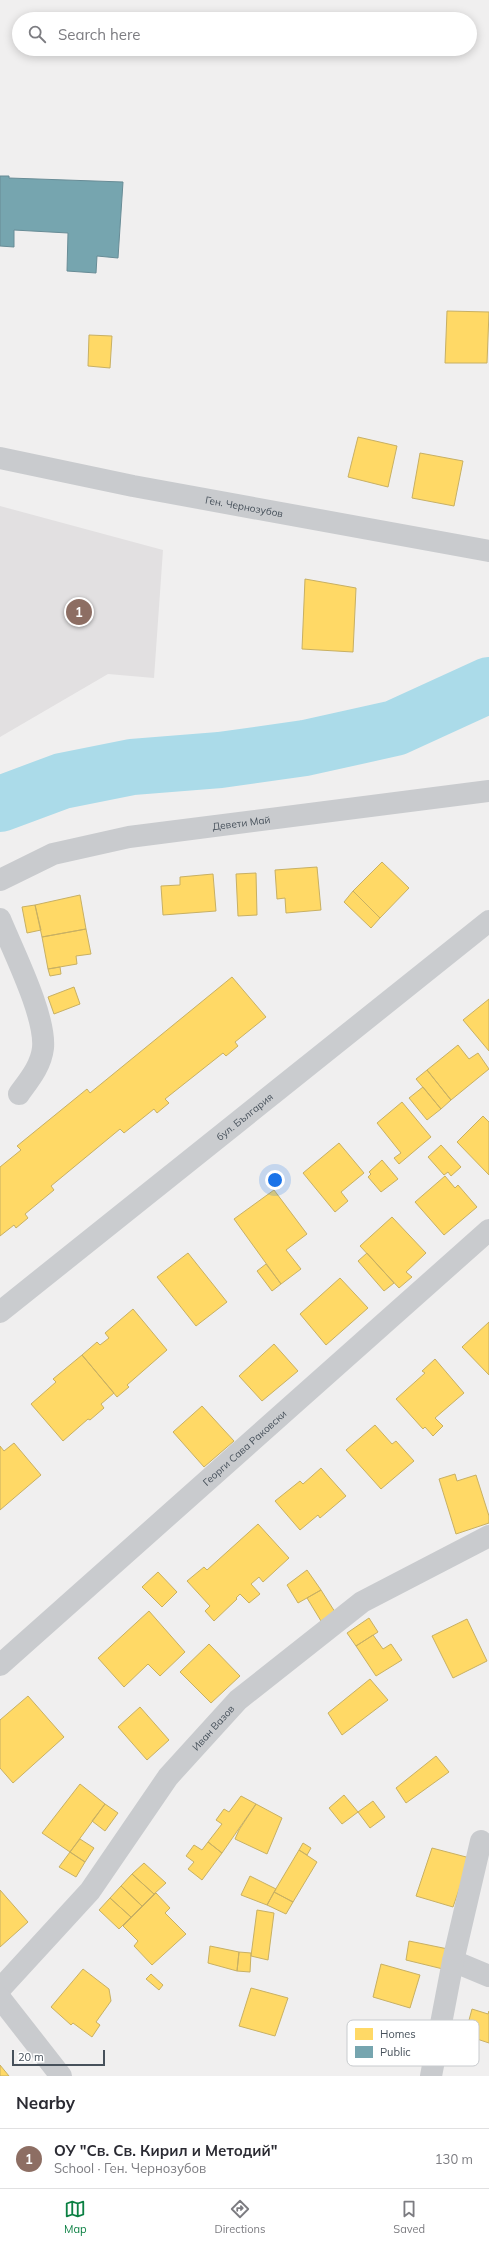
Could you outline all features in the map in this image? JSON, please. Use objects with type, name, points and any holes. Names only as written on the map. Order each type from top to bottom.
[{"type":"main road","name":"бул. България","points":[[0,1312],[489,922]]},
{"type":"street","name":"Ген. Чернозубов","points":[[0,458],[133,486],[489,551]]},
{"type":"street","name":"Девети Май","points":[[0,880],[53,854],[129,837],[489,791]]},
{"type":"street","points":[[0,919],[40,1018],[43,1048],[37,1069],[19,1094]]},
{"type":"street","name":"Георги Сава Раковски","points":[[0,1665],[489,1230]]},
{"type":"street","name":"Иван Вазов","points":[[0,1989],[90,1891],[168,1777],[238,1700],[362,1602],[489,1536]]},
{"type":"street","points":[[442,2020],[453,1961],[481,1841]]},
{"type":"street","points":[[453,1961],[489,1976]]},
{"type":"street","points":[[0,1998],[61,2076]]},
{"type":"street","points":[[431,2076],[433,2066]]},
{"type":"shaded area","points":[[0,506],[163,550],[154,678],[108,674],[0,737]]},
{"type":"building: Homes","points":[[447,311],[489,312],[487,363],[445,363]]},
{"type":"building: Homes","points":[[89,335],[112,336],[110,368],[88,366]]},
{"type":"building: Homes","points":[[358,437],[397,446],[388,487],[348,477]]},
{"type":"building: Homes","points":[[420,453],[463,461],[454,506],[412,498]]},
{"type":"building: Homes","points":[[305,579],[356,588],[353,652],[302,649]]},
{"type":"building: Homes","points":[[382,862],[409,888],[380,918],[353,891]]},
{"type":"building: Homes","points":[[317,867],[321,910],[286,913],[285,898],[277,899],[275,870]]},
{"type":"building: Homes","points":[[256,873],[257,915],[238,916],[236,874]]},
{"type":"building: Homes","points":[[213,874],[216,911],[163,915],[161,886],[180,885],[180,877]]},
{"type":"building: Homes","points":[[353,891],[380,918],[371,928],[344,902]]},
{"type":"building: Homes","points":[[80,895],[86,929],[42,937],[35,905]]},
{"type":"building: Homes","points":[[35,905],[41,930],[27,933],[22,907]]},
{"type":"building: Homes","points":[[86,929],[91,954],[76,956],[77,964],[48,969],[42,937]]},
{"type":"building: Homes","points":[[60,967],[61,974],[50,976],[48,969]]},
{"type":"building: Homes","points":[[232,977],[266,1017],[235,1042],[238,1046],[226,1056],[223,1053],[165,1099],[169,1103],[157,1113],[154,1109],[124,1133],[120,1129],[51,1186],[54,1190],[25,1214],[28,1218],[16,1228],[14,1225],[0,1236],[0,1167],[21,1150],[17,1146],[87,1089],[90,1093]]},
{"type":"building: Homes","points":[[74,987],[80,1004],[54,1014],[48,997]]},
{"type":"building: Homes","points":[[489,999],[489,1051],[463,1020]]},
{"type":"building: Homes","points":[[458,1045],[469,1059],[478,1053],[489,1069],[451,1100],[427,1070]]},
{"type":"building: Homes","points":[[427,1070],[451,1100],[441,1109],[416,1079]]},
{"type":"building: Homes","points":[[423,1087],[441,1109],[427,1120],[409,1098]]},
{"type":"building: Homes","points":[[402,1102],[431,1137],[399,1164],[394,1158],[401,1153],[377,1123]]},
{"type":"building: Homes","points":[[483,1116],[489,1122],[489,1175],[457,1142]]},
{"type":"building: Homes","points":[[339,1143],[364,1173],[341,1192],[348,1201],[335,1212],[303,1173]]},
{"type":"building: Homes","points":[[441,1145],[461,1167],[451,1176],[448,1172],[444,1175],[428,1157]]},
{"type":"building: Homes","points":[[382,1160],[398,1179],[381,1192],[368,1177],[371,1174],[369,1172]]},
{"type":"building: Homes","points":[[445,1176],[455,1188],[458,1185],[477,1207],[444,1235],[415,1202]]},
{"type":"building: Homes","points":[[274,1190],[307,1234],[286,1250],[301,1269],[281,1284],[234,1219]]},
{"type":"building: Homes","points":[[392,1217],[426,1253],[406,1272],[412,1277],[399,1288],[360,1246]]},
{"type":"building: Homes","points":[[188,1253],[227,1302],[196,1326],[157,1277]]},
{"type":"building: Homes","points":[[367,1253],[394,1283],[384,1291],[358,1261]]},
{"type":"building: Homes","points":[[266,1264],[281,1284],[272,1291],[257,1271]]},
{"type":"building: Homes","points":[[340,1278],[368,1308],[326,1345],[300,1314]]},
{"type":"building: Homes","points":[[133,1309],[167,1350],[127,1385],[129,1387],[117,1397],[82,1355],[97,1342],[100,1345],[109,1338],[105,1333]]},
{"type":"building: Homes","points":[[489,1322],[489,1375],[462,1347]]},
{"type":"building: Homes","points":[[274,1344],[298,1371],[262,1401],[239,1376]]},
{"type":"building: Homes","points":[[82,1355],[114,1393],[101,1404],[104,1408],[90,1420],[88,1419],[63,1441],[31,1404],[56,1382],[53,1379]]},
{"type":"building: Homes","points":[[435,1359],[464,1393],[435,1418],[443,1426],[433,1436],[425,1427],[423,1429],[396,1399],[425,1373],[422,1371]]},
{"type":"building: Homes","points":[[202,1406],[234,1441],[204,1467],[173,1432]]},
{"type":"building: Homes","points":[[375,1425],[392,1444],[396,1441],[414,1461],[381,1489],[346,1450]]},
{"type":"building: Homes","points":[[14,1443],[41,1475],[0,1510],[0,1446],[4,1451]]},
{"type":"building: Homes","points":[[321,1468],[346,1496],[320,1518],[318,1515],[300,1530],[275,1501],[300,1481],[303,1484]]},
{"type":"building: Homes","points":[[455,1474],[457,1481],[476,1475],[489,1516],[489,1523],[456,1534],[439,1479]]},
{"type":"building: Homes","points":[[258,1524],[289,1558],[263,1582],[259,1577],[251,1584],[260,1594],[249,1603],[240,1594],[236,1598],[237,1599],[214,1621],[205,1611],[210,1606],[187,1581],[204,1567],[207,1570]]},
{"type":"building: Homes","points":[[307,1570],[321,1590],[298,1603],[287,1585]]},
{"type":"building: Homes","points":[[158,1572],[177,1592],[162,1607],[142,1587]]},
{"type":"building: Homes","points":[[321,1590],[335,1612],[321,1621],[307,1598]]},
{"type":"building: Homes","points":[[149,1611],[185,1652],[160,1676],[148,1664],[124,1687],[98,1658]]},
{"type":"building: Homes","points":[[369,1618],[378,1632],[356,1646],[347,1633]]},
{"type":"building: Homes","points":[[467,1619],[487,1661],[453,1678],[432,1636]]},
{"type":"building: Homes","points":[[373,1635],[383,1649],[391,1644],[402,1660],[376,1676],[356,1646]]},
{"type":"building: Homes","points":[[209,1644],[240,1676],[211,1703],[180,1672]]},
{"type":"building: Homes","points":[[370,1679],[388,1700],[342,1735],[328,1713]]},
{"type":"building: Homes","points":[[28,1696],[64,1737],[13,1783],[0,1768],[0,1720]]},
{"type":"building: Homes","points":[[140,1707],[169,1740],[147,1760],[118,1727]]},
{"type":"building: Homes","points":[[436,1756],[449,1772],[406,1803],[396,1788]]},
{"type":"building: Homes","points":[[80,1784],[105,1804],[70,1852],[42,1833]]},
{"type":"building: Homes","points":[[344,1795],[358,1812],[342,1824],[329,1808]]},
{"type":"building: Homes","points":[[241,1796],[256,1804],[222,1853],[208,1842],[222,1824],[216,1820],[224,1809],[229,1812]]},
{"type":"building: Homes","points":[[373,1801],[385,1817],[370,1828],[358,1812]]},
{"type":"building: Homes","points":[[105,1804],[118,1813],[105,1831],[92,1821]]},
{"type":"building: Homes","points":[[256,1804],[282,1818],[267,1854],[235,1839],[239,1830]]},
{"type":"building: Homes","points":[[80,1839],[94,1848],[85,1862],[70,1852]]},
{"type":"building: Homes","points":[[208,1842],[222,1853],[202,1880],[188,1869],[194,1862],[186,1856],[194,1845],[202,1850]]},
{"type":"building: Homes","points":[[303,1843],[311,1848],[307,1855],[299,1850]]},
{"type":"building: Homes","points":[[432,1848],[470,1858],[453,1907],[416,1896]]},
{"type":"building: Homes","points":[[299,1850],[317,1862],[293,1902],[274,1892]]},
{"type":"building: Homes","points":[[70,1852],[85,1862],[76,1877],[59,1867]]},
{"type":"building: Homes","points":[[144,1863],[166,1883],[154,1894],[132,1874]]},
{"type":"building: Homes","points":[[132,1874],[154,1894],[142,1906],[121,1886]]},
{"type":"building: Homes","points":[[250,1876],[276,1889],[267,1905],[241,1895]]},
{"type":"building: Homes","points":[[121,1886],[142,1906],[131,1917],[110,1898]]},
{"type":"building: Homes","points":[[0,1890],[28,1922],[0,1947]]},
{"type":"building: Homes","points":[[274,1892],[293,1902],[286,1914],[267,1905]]},
{"type":"building: Homes","points":[[156,1893],[170,1908],[165,1913],[186,1934],[152,1965],[134,1946],[138,1941],[123,1926]]},
{"type":"building: Homes","points":[[110,1898],[131,1917],[119,1929],[99,1910]]},
{"type":"building: Homes","points":[[257,1910],[274,1913],[268,1960],[251,1956]]},
{"type":"building: Homes","points":[[409,1941],[448,1949],[443,1969],[406,1960]]},
{"type":"building: Homes","points":[[210,1946],[239,1952],[237,1971],[208,1963]]},
{"type":"building: Homes","points":[[239,1952],[251,1953],[250,1972],[237,1971]]},
{"type":"building: Homes","points":[[381,1964],[420,1975],[410,2008],[373,1997]]},
{"type":"building: Homes","points":[[83,1969],[109,1989],[111,2001],[96,2022],[100,2025],[92,2037],[73,2023],[71,2025],[51,2007]]},
{"type":"building: Homes","points":[[151,1974],[163,1985],[159,1990],[146,1979]]},
{"type":"building: Homes","points":[[251,1988],[288,1998],[275,2036],[239,2026]]},
{"type":"building: Homes","points":[[472,2009],[488,2014],[489,2011],[489,2043],[479,2040],[479,2020],[469,2020]]},
{"type":"building: Homes","points":[[0,2065],[9,2076],[0,2076]]},
{"type":"building: Public","points":[[0,176],[9,176],[9,178],[123,182],[118,258],[97,256],[96,273],[67,271],[68,233],[14,230],[14,247],[0,246]]},
{"type":"waterway","points":[[0,804],[62,781],[132,767],[220,760],[305,748],[395,728],[489,685]]},
{"type":"place","name":"ОУ \"Св. Св. Кирил и Методий\"","points":[[79,612]]}]
